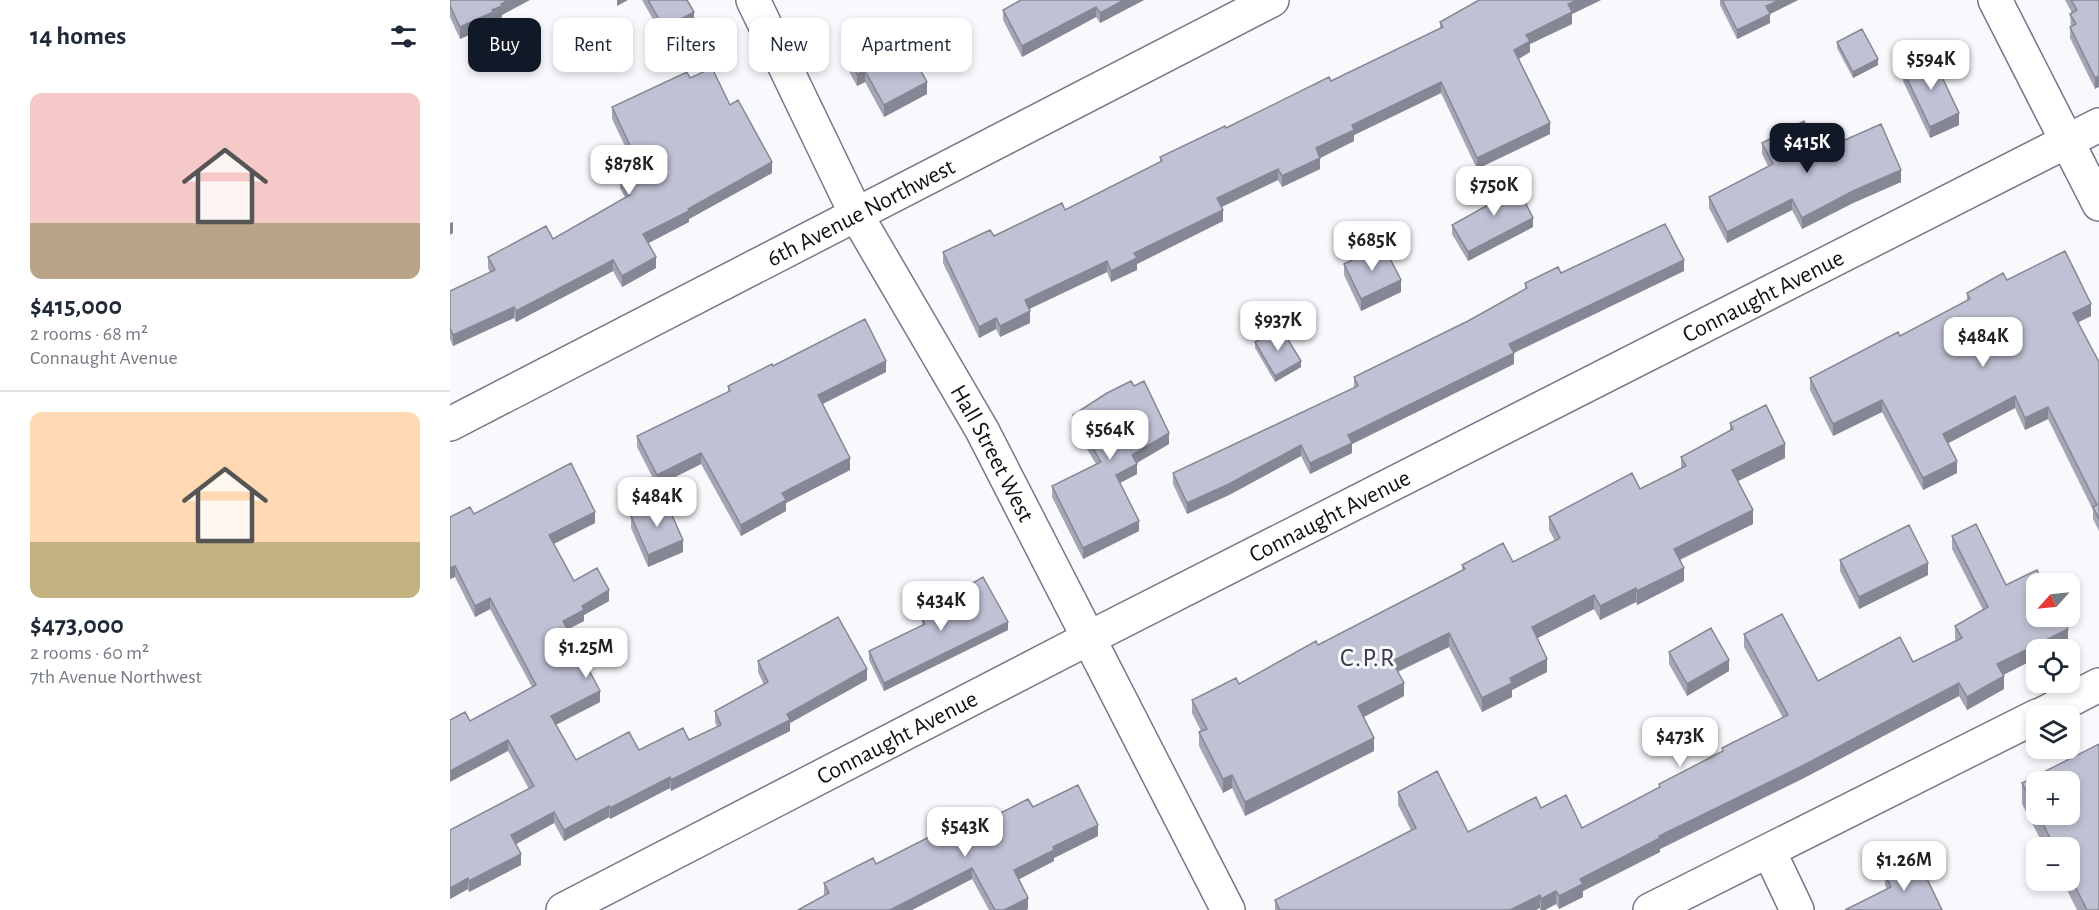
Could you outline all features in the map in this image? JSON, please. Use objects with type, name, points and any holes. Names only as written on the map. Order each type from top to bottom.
[{"type":"street","name":"Hall Street West","points":[[753,0],[857,216],[982,430],[1228,910]]},
{"type":"street","name":"6th Avenue Northwest","points":[[450,424],[1272,0]]},
{"type":"street","points":[[1995,0],[2099,204]]},
{"type":"street","name":"Connaught Avenue","points":[[563,910],[1089,638],[2099,125]]},
{"type":"street","points":[[2060,705],[2099,685]]},
{"type":"street","points":[[1650,910],[2026,722]]},
{"type":"street","points":[[1769,851],[1797,910]]},
{"type":"building","points":[[450,0],[508,0],[501,4],[502,6],[492,10],[493,12],[480,18],[468,18],[468,23],[460,27],[450,6]]},
{"type":"building","points":[[648,0],[687,0],[694,12],[683,18],[658,18]]},
{"type":"building","points":[[1021,0],[1124,0],[1100,13],[1096,7],[1022,46],[1003,10]]},
{"type":"building","points":[[1479,0],[1577,0],[1568,4],[1572,12],[1526,35],[1530,41],[1514,50],[1550,123],[1477,158],[1441,82],[1352,125],[1354,130],[1316,148],[1320,158],[1282,176],[1278,169],[1217,198],[1223,210],[1134,253],[1137,258],[1111,271],[1107,261],[1025,300],[1030,311],[1000,326],[996,318],[979,327],[943,252],[990,230],[994,236],[1062,203],[1065,210],[1162,161],[1160,157],[1225,126],[1226,128],[1329,77],[1331,81],[1443,27],[1440,22]]},
{"type":"building","points":[[1722,0],[1779,0],[1766,6],[1770,14],[1737,30]]},
{"type":"building","points":[[2071,0],[2099,0],[2099,76],[2095,78],[2070,27],[2076,24],[2070,14],[2077,10]]},
{"type":"building","points":[[1862,29],[1878,59],[1853,72],[1837,42]]},
{"type":"building","points":[[1932,56],[1959,113],[1930,127],[1903,70]]},
{"type":"building","points":[[687,72],[690,78],[703,72],[714,72],[730,105],[738,100],[772,162],[688,209],[689,211],[643,234],[656,257],[622,276],[613,260],[516,311],[514,307],[453,335],[450,328],[450,291],[495,270],[488,257],[546,226],[553,239],[630,195],[620,177],[640,167],[612,107]]},
{"type":"building","points":[[866,72],[921,72],[927,82],[884,105]]},
{"type":"building","points":[[1804,121],[1820,151],[1881,124],[1901,170],[1853,191],[1802,218],[1792,199],[1727,232],[1709,197],[1773,164],[1762,143]]},
{"type":"building","points":[[1514,180],[1533,218],[1468,252],[1452,225],[1490,204],[1485,195]]},
{"type":"building","points":[[1665,224],[1684,260],[1509,344],[1514,353],[1348,435],[1352,443],[1310,463],[1301,445],[1229,484],[1187,503],[1173,473],[1358,386],[1354,377],[1468,321],[1527,288],[1525,283],[1558,267],[1561,273]]},
{"type":"building","points":[[1383,245],[1401,280],[1361,299],[1344,264]]},
{"type":"building","points":[[2065,251],[2091,304],[2073,313],[2099,362],[2099,519],[2093,507],[2097,505],[2048,407],[2025,418],[2015,396],[1943,434],[1957,461],[1923,478],[1882,400],[1833,424],[1810,378],[1898,332],[1900,336],[1970,299],[1967,293],[2003,273],[2007,280]]},
{"type":"building","points":[[865,319],[886,361],[818,395],[850,458],[782,493],[786,500],[741,525],[701,453],[657,475],[637,436],[730,391],[728,386],[772,364],[773,366]]},
{"type":"building","points":[[1281,328],[1301,361],[1275,376],[1255,342]]},
{"type":"building","points":[[1131,381],[1134,386],[1144,381],[1169,433],[1132,455],[1137,464],[1116,475],[1139,521],[1083,548],[1052,486],[1101,462],[1073,415]]},
{"type":"building","points":[[1766,405],[1785,444],[1732,470],[1753,510],[1674,549],[1684,568],[1600,606],[1594,595],[1532,627],[1547,659],[1510,678],[1512,683],[1482,698],[1449,633],[1392,661],[1404,683],[1358,706],[1374,738],[1245,802],[1232,775],[1223,779],[1199,732],[1207,729],[1192,700],[1236,678],[1239,684],[1316,641],[1318,645],[1465,569],[1462,565],[1503,543],[1513,562],[1560,538],[1549,517],[1632,473],[1640,489],[1686,466],[1681,457],[1733,429],[1730,423]]},
{"type":"building","points":[[571,463],[595,512],[549,535],[574,581],[597,568],[609,590],[582,606],[584,610],[563,621],[600,691],[551,716],[576,760],[629,732],[639,750],[683,728],[689,740],[721,725],[715,711],[768,682],[758,661],[838,617],[867,669],[787,714],[790,720],[671,780],[670,777],[610,808],[609,806],[564,830],[554,812],[511,835],[521,854],[469,881],[468,878],[450,888],[450,830],[534,786],[508,740],[450,771],[450,720],[465,712],[470,721],[536,685],[490,598],[475,606],[455,566],[450,568],[450,517],[470,507],[474,514]]},
{"type":"building","points":[[666,502],[683,540],[648,555],[631,516]]},
{"type":"building","points":[[1976,524],[2006,585],[2026,575],[2026,627],[2067,627],[2068,629],[2048,639],[2026,639],[2026,650],[1997,664],[2004,676],[1967,697],[1959,683],[1802,766],[1659,836],[1660,838],[1580,879],[1583,884],[1559,896],[1556,891],[1541,899],[1540,895],[1510,910],[1280,910],[1275,900],[1416,828],[1398,792],[1437,771],[1468,832],[1536,797],[1541,808],[1566,795],[1582,828],[1723,751],[1722,748],[1788,715],[1744,634],[1782,614],[1818,681],[1900,637],[1913,662],[1962,638],[1955,626],[1988,607],[1952,536]]},
{"type":"building","points":[[1909,525],[1928,563],[1859,597],[1840,560]]},
{"type":"building","points":[[983,577],[1008,622],[884,683],[869,651],[925,624],[922,618],[956,601],[952,595]]},
{"type":"building","points":[[1711,628],[1729,660],[1687,684],[1669,652]]},
{"type":"building","points":[[2099,744],[2099,910],[2087,910],[2078,891],[2080,891],[2080,837],[2050,837],[2044,825],[2080,825],[2080,771],[2046,771],[2069,759],[2080,759],[2080,754]]},
{"type":"building","points":[[1078,785],[1098,825],[1053,847],[1054,850],[1014,870],[1028,898],[1004,910],[995,910],[972,868],[890,910],[798,910],[829,893],[824,883],[873,858],[876,864],[937,833],[942,843],[1028,799],[1033,807]]},
{"type":"building","points":[[1917,858],[1942,910],[1845,910],[1891,887],[1885,874]]},
{"type":"district","name":"C.P.R","points":[[1368,657]]}]
